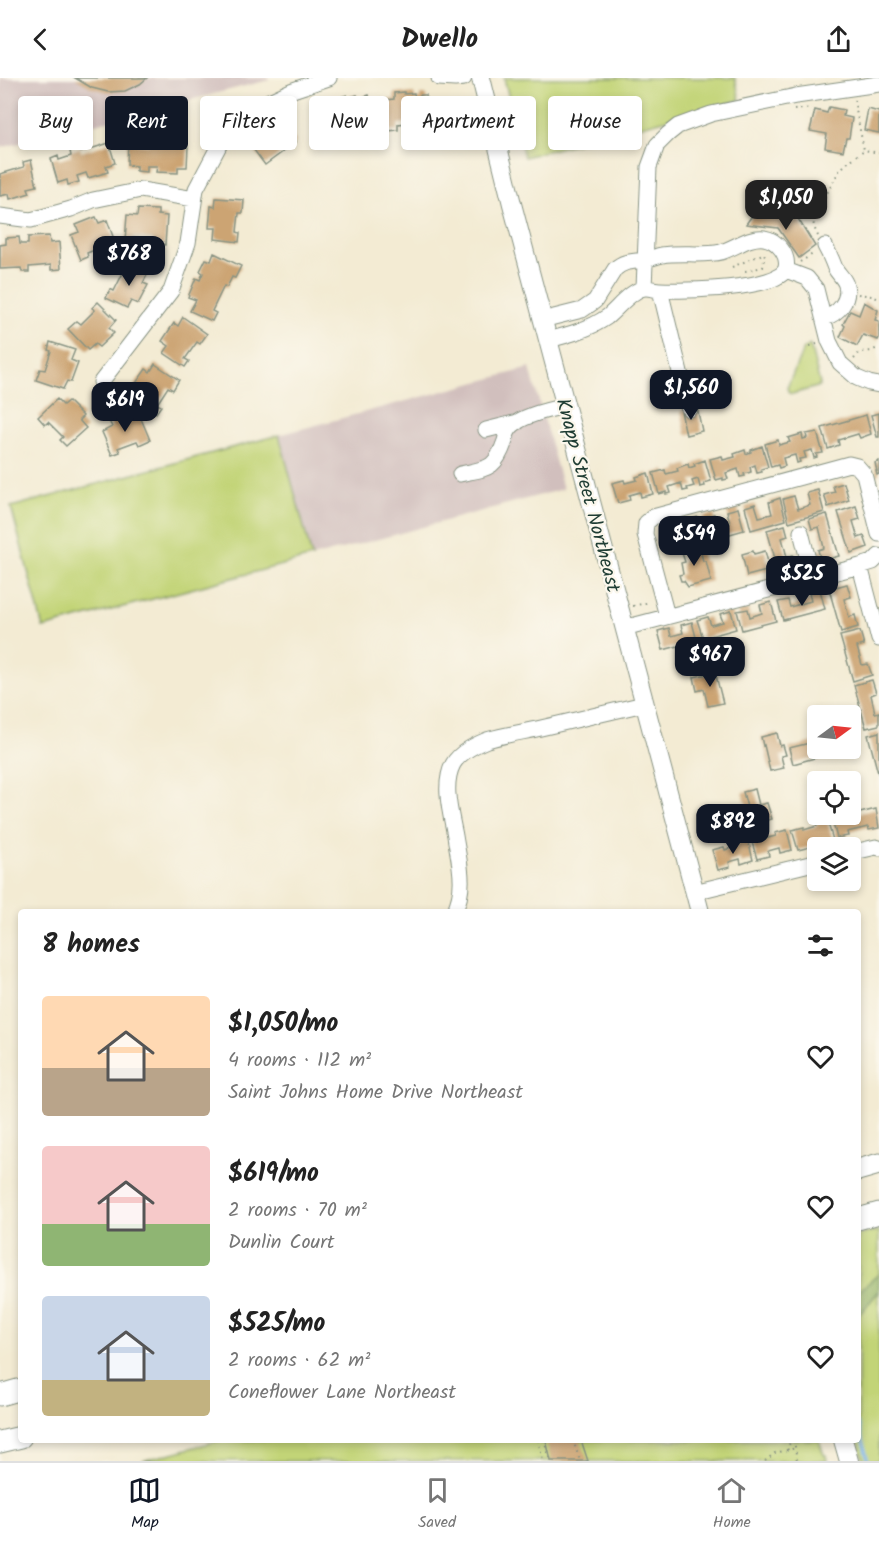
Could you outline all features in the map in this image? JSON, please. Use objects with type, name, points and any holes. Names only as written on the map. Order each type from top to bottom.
[{"type":"highway","points":[[861,1169],[879,1164]]},
{"type":"highway","points":[[861,1218],[879,1213]]},
{"type":"highway","points":[[0,1395],[18,1390]]},
{"type":"highway","points":[[0,1442],[18,1438]]},
{"type":"main road","name":"Knapp Street Northeast","points":[[481,78],[542,320],[699,909]]},
{"type":"main road","points":[[844,1443],[849,1461]]},
{"type":"street","points":[[101,382],[171,291],[188,243],[196,189],[223,138],[245,116],[261,105],[292,90],[329,78]]},
{"type":"street","points":[[439,78],[464,78]]},
{"type":"street","points":[[644,288],[649,167],[657,145],[668,134],[678,126],[711,114],[796,96],[879,84]]},
{"type":"street","points":[[0,216],[31,220],[93,200],[141,190],[194,199]]},
{"type":"street","points":[[542,320],[582,310],[595,301],[615,269],[620,265],[662,255],[721,252],[749,240],[765,238],[767,246],[776,244],[784,254],[786,261],[797,273],[807,278],[816,289],[829,341],[840,363],[857,378],[879,385]]},
{"type":"street","points":[[824,318],[842,307],[847,293],[846,286],[825,246]]},
{"type":"street","points":[[548,340],[596,324],[644,288],[660,290],[729,288],[770,281],[792,267]]},
{"type":"street","points":[[660,290],[689,409]]},
{"type":"street","points":[[486,430],[566,406]]},
{"type":"street","points":[[460,474],[491,466],[501,452],[508,431],[518,422]]},
{"type":"street","points":[[667,616],[645,534],[646,523],[653,517],[849,464],[856,466],[864,474],[879,534]]},
{"type":"street","points":[[801,532],[813,579]]},
{"type":"street","points":[[624,628],[860,566],[873,562],[879,556]]},
{"type":"street","points":[[860,566],[879,639]]},
{"type":"street","points":[[455,909],[461,895],[462,880],[449,807],[448,788],[450,772],[458,757],[487,741],[644,704]]},
{"type":"street","points":[[861,851],[879,848]]},
{"type":"street","points":[[694,892],[807,865]]},
{"type":"path","points":[[853,94],[864,150]]},
{"type":"path","points":[[792,267],[825,246],[816,231],[813,219],[842,167],[864,150],[879,153]]},
{"type":"path","points":[[732,267],[767,246]]},
{"type":"path","points":[[743,272],[763,267],[767,246]]},
{"type":"path","points":[[847,293],[879,299]]},
{"type":"path","points":[[851,362],[860,352],[872,351],[879,347]]},
{"type":"path","points":[[633,606],[657,600]]},
{"type":"path","points":[[539,1443],[543,1461]]},
{"type":"path","points":[[545,1443],[550,1461]]},
{"type":"path","points":[[574,1443],[580,1461]]},
{"type":"path","points":[[788,1450],[790,1443]]},
{"type":"path","points":[[795,1443],[797,1461]]},
{"type":"path","points":[[765,1461],[775,1453],[796,1448]]},
{"type":"shaded area","points":[[0,78],[268,78],[269,80],[188,100],[188,96],[105,96],[105,121],[93,124],[93,96],[18,96],[18,143],[0,148]]},
{"type":"shaded area","points":[[530,368],[563,489],[312,557],[279,435]]},
{"type":"green space","points":[[504,78],[735,78],[740,100],[642,126],[642,96],[548,96],[548,150],[551,150],[524,157],[522,150],[536,150],[536,96],[509,96]]},
{"type":"green space","points":[[810,345],[820,384],[817,387],[789,393],[787,388],[803,350]]},
{"type":"green space","points":[[279,435],[312,557],[43,628],[11,507]]},
{"type":"green space","points":[[879,1231],[879,1274],[861,1289],[861,1234]]},
{"type":"green space","points":[[879,1274],[879,1291],[861,1312],[861,1289]]},
{"type":"green space","points":[[879,1291],[879,1461],[863,1461],[859,1443],[861,1443],[861,1312]]},
{"type":"green space","points":[[210,1443],[820,1443],[827,1461],[142,1461]]},
{"type":"building","points":[[75,78],[147,78],[125,91],[108,92],[92,88]]},
{"type":"building","points":[[394,93],[414,93],[414,96],[401,96],[401,124],[398,124],[398,130],[389,131],[389,100],[394,99]]},
{"type":"building","points":[[829,107],[844,110],[843,116],[852,118],[849,138],[846,138],[843,151],[825,148],[827,134],[810,131],[815,110],[827,113]]},
{"type":"building","points":[[868,109],[879,112],[879,133],[864,130]]},
{"type":"building","points":[[105,144],[105,150],[111,150],[115,163],[106,166],[108,172],[88,178],[86,173],[77,176],[79,182],[68,185],[67,180],[58,183],[51,159],[58,156],[59,160],[71,156],[70,151],[73,150],[80,150],[81,152]]},
{"type":"building","points":[[128,150],[188,150],[187,167],[178,167],[178,173],[156,172],[157,166],[147,166],[147,172],[136,171],[136,166],[127,165]]},
{"type":"building","points":[[254,150],[285,150],[265,165]]},
{"type":"building","points":[[31,160],[37,186],[28,188],[30,193],[10,199],[9,194],[0,196],[0,174],[24,167],[23,162]]},
{"type":"building","points":[[216,198],[244,200],[243,213],[239,213],[237,232],[240,233],[239,242],[215,239],[216,228],[209,228],[211,206],[215,207]]},
{"type":"building","points":[[138,209],[158,210],[158,215],[167,216],[165,245],[153,244],[153,239],[133,237],[133,241],[125,241],[127,215],[137,216]]},
{"type":"building","points":[[757,209],[789,221],[797,217],[815,246],[799,258],[778,228],[746,224]]},
{"type":"building","points":[[96,217],[99,223],[107,220],[115,242],[87,253],[88,257],[81,260],[71,235],[79,232],[76,225]]},
{"type":"building","points":[[49,236],[50,243],[59,242],[61,269],[51,270],[51,265],[29,267],[29,272],[22,272],[21,268],[0,269],[0,245],[6,244],[6,238],[19,237],[20,244],[28,244],[28,237]]},
{"type":"building","points":[[214,253],[241,266],[235,278],[232,277],[227,287],[224,286],[212,311],[216,313],[212,321],[190,311],[196,300],[188,297],[196,278],[200,280],[203,273],[200,271],[206,259],[211,261]]},
{"type":"building","points":[[128,263],[148,273],[143,283],[148,285],[138,304],[131,301],[127,308],[106,298],[110,289],[114,291]]},
{"type":"building","points":[[98,302],[116,320],[109,328],[114,333],[99,347],[95,344],[88,350],[68,329],[77,321],[81,324],[95,310],[92,308]]},
{"type":"building","points":[[864,302],[878,310],[875,320],[879,321],[879,338],[878,340],[863,335],[857,346],[840,337],[845,326],[843,324],[850,311],[859,315]]},
{"type":"building","points":[[183,317],[207,334],[200,344],[197,342],[185,359],[189,361],[185,367],[164,353],[169,346],[162,341],[174,323],[178,326]]},
{"type":"building","points":[[50,342],[75,350],[71,360],[78,363],[71,382],[67,381],[63,389],[36,380],[40,369],[45,370],[51,351],[48,350]]},
{"type":"building","points":[[155,364],[179,380],[173,390],[168,387],[157,404],[161,406],[156,413],[135,399],[140,390],[134,386],[146,369],[150,372]]},
{"type":"building","points":[[57,399],[63,405],[68,401],[83,416],[79,420],[86,428],[66,446],[60,440],[63,437],[48,422],[45,425],[38,417]]},
{"type":"building","points":[[697,407],[702,431],[686,435],[681,411]]},
{"type":"building","points":[[128,413],[130,418],[139,414],[150,440],[139,445],[137,441],[118,448],[120,452],[112,455],[102,432],[112,427],[109,421]]},
{"type":"building","points":[[879,413],[879,437],[877,437],[871,415]]},
{"type":"building","points":[[866,415],[871,434],[860,438],[858,434],[838,440],[839,445],[828,449],[822,428]]},
{"type":"building","points":[[817,432],[823,453],[816,454],[817,457],[814,458],[812,450],[804,452],[806,458],[799,459],[800,462],[797,463],[795,455],[783,458],[785,466],[771,467],[765,444],[778,440],[779,445],[790,442],[788,438],[802,434],[803,439],[807,438],[806,434]]},
{"type":"building","points":[[762,446],[768,467],[761,469],[762,472],[757,473],[755,465],[750,467],[751,472],[744,474],[745,476],[740,477],[738,469],[726,473],[728,479],[716,480],[710,459],[722,456],[723,460],[735,457],[734,454],[745,450],[746,454]]},
{"type":"building","points":[[705,460],[711,481],[704,483],[705,486],[700,487],[698,479],[692,481],[694,486],[687,488],[688,490],[683,491],[681,483],[669,487],[671,493],[659,494],[653,473],[665,470],[666,474],[678,471],[677,468],[688,464],[689,468]]},
{"type":"building","points":[[879,461],[879,474],[877,475],[875,463]]},
{"type":"building","points":[[648,473],[653,494],[641,497],[640,492],[629,495],[630,500],[618,503],[612,483],[637,480],[636,477]]},
{"type":"building","points":[[844,483],[849,500],[828,507],[824,495],[835,492],[833,486]]},
{"type":"building","points":[[818,490],[824,512],[789,522],[783,499],[794,496],[798,509],[810,505],[807,493]]},
{"type":"building","points":[[780,498],[786,520],[751,530],[745,507],[755,504],[759,517],[772,514],[769,502]]},
{"type":"building","points":[[856,506],[860,519],[853,521],[858,538],[864,536],[868,547],[851,553],[838,512]]},
{"type":"building","points":[[738,508],[744,530],[709,540],[703,517],[714,514],[717,527],[730,523],[727,511]]},
{"type":"building","points":[[827,514],[839,556],[821,561],[818,550],[824,548],[819,527],[812,529],[809,519]]},
{"type":"building","points":[[698,517],[705,539],[670,549],[663,526],[674,523],[678,536],[690,532],[687,520]]},
{"type":"building","points":[[785,525],[788,536],[782,538],[787,557],[793,555],[797,568],[779,573],[767,530]]},
{"type":"building","points":[[699,545],[711,581],[688,587],[684,581],[681,581],[679,575],[683,574],[681,563],[685,562],[681,550]]},
{"type":"building","points":[[753,551],[754,554],[765,551],[770,570],[747,576],[742,554]]},
{"type":"building","points":[[847,584],[851,597],[844,599],[849,617],[855,615],[858,627],[841,632],[829,589]]},
{"type":"building","points":[[820,590],[825,609],[783,620],[778,602],[788,600],[790,607],[811,601],[809,593]]},
{"type":"building","points":[[771,602],[776,621],[742,630],[737,611],[748,609],[750,617],[762,613],[760,605]]},
{"type":"building","points":[[731,611],[736,629],[703,638],[697,620],[708,617],[711,625],[723,622],[720,614]]},
{"type":"building","points":[[692,622],[697,641],[663,650],[658,631],[669,628],[671,636],[683,633],[681,625]]},
{"type":"building","points":[[860,631],[864,645],[857,647],[862,665],[868,664],[872,675],[853,681],[840,636]]},
{"type":"building","points":[[715,672],[723,703],[708,706],[704,689],[697,691],[694,677]]},
{"type":"building","points":[[872,680],[876,693],[871,695],[875,713],[879,712],[879,725],[866,728],[854,685]]},
{"type":"building","points":[[879,732],[879,773],[878,773],[868,735]]},
{"type":"building","points":[[777,733],[780,746],[783,745],[786,755],[781,756],[784,768],[770,771],[761,737]]},
{"type":"building","points":[[807,744],[807,759],[811,759],[793,764],[789,748]]},
{"type":"building","points":[[755,789],[759,805],[767,803],[772,819],[757,823],[753,809],[748,811],[743,792]]},
{"type":"building","points":[[876,809],[879,828],[869,830],[868,827],[847,832],[848,836],[837,837],[833,825],[861,825],[861,813]]},
{"type":"building","points":[[828,825],[832,837],[807,837],[807,848],[798,850],[792,830],[804,827],[804,830]]},
{"type":"building","points":[[787,830],[792,850],[780,853],[779,848],[768,851],[769,856],[757,859],[751,839],[776,836],[775,833]]},
{"type":"building","points":[[748,840],[753,860],[741,864],[740,859],[729,862],[730,867],[718,870],[712,850],[724,847],[725,850],[737,846],[736,843]]},
{"type":"building","points":[[547,1443],[582,1443],[588,1461],[551,1461]]},
{"type":"waterway","points":[[861,1434],[868,1461]]}]
